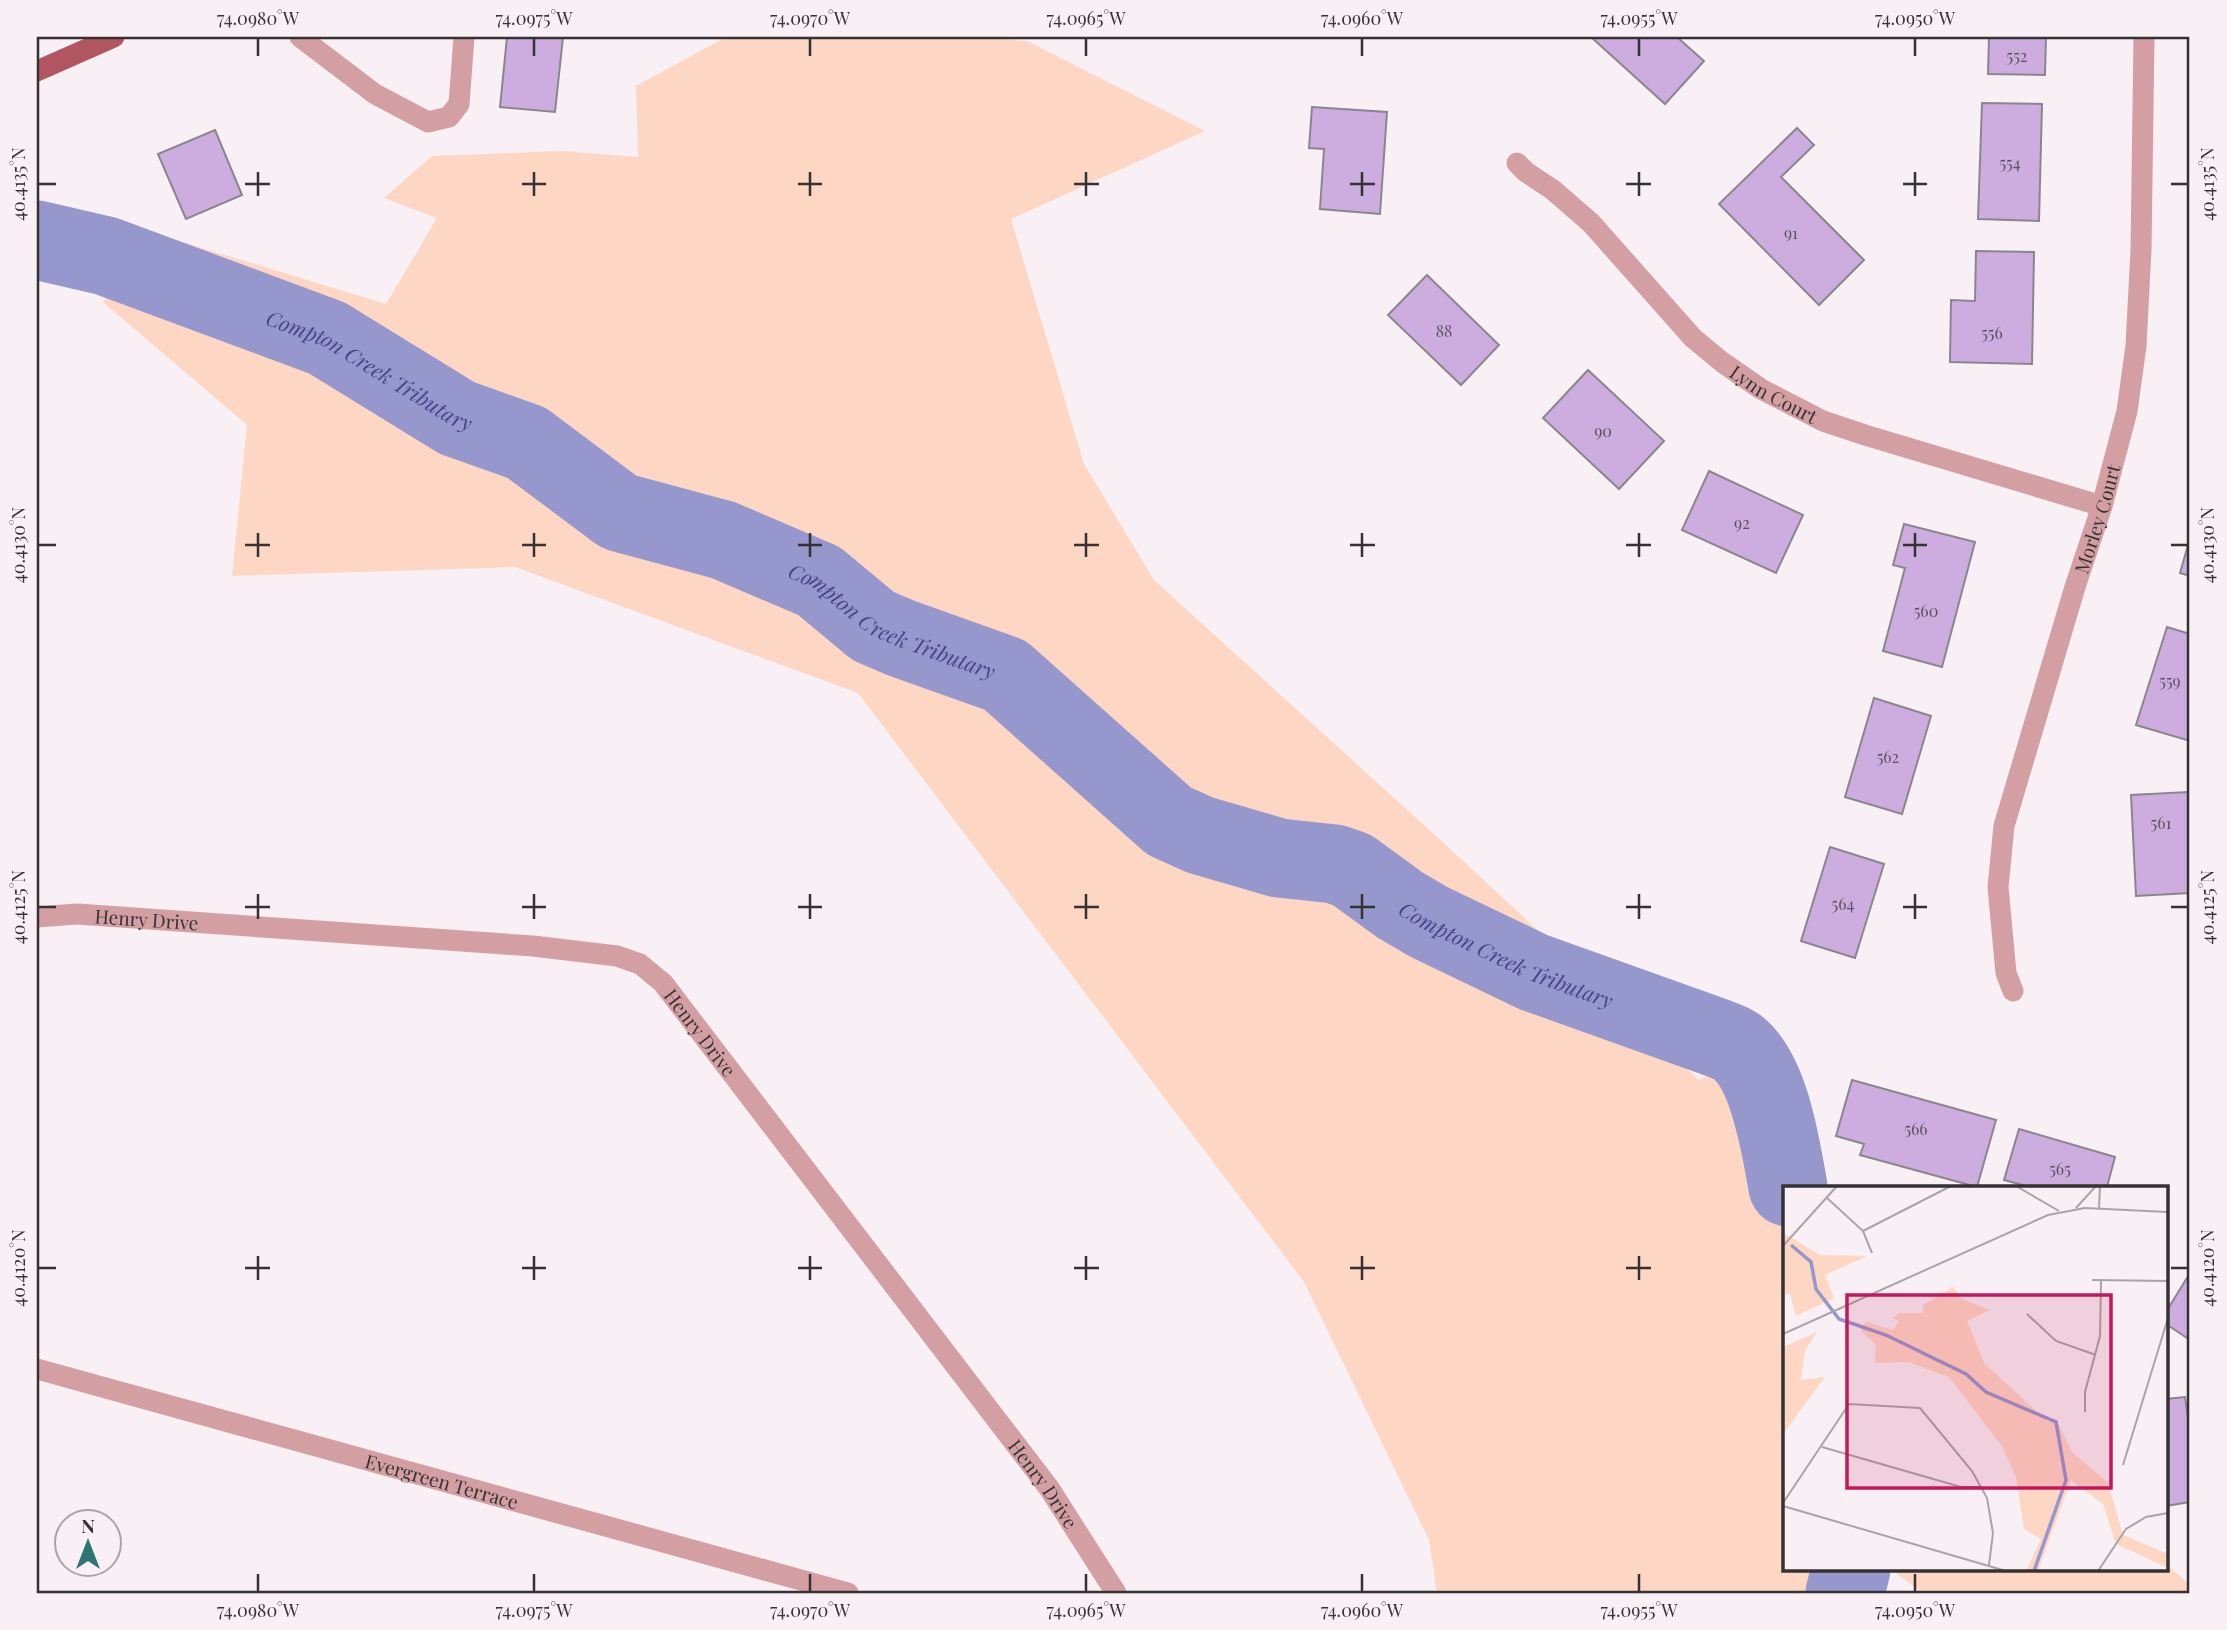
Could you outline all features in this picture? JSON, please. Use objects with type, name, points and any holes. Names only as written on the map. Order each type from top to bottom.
[{"type":"main road","points":[[37,71],[114,37]]},
{"type":"street","points":[[300,37],[375,94],[428,122],[449,117],[459,104],[464,37]]},
{"type":"street","name":"Morley Court","points":[[2013,991],[2006,973],[1998,887],[2004,826],[2047,678],[2102,506],[2127,411],[2136,346],[2141,250],[2144,37]]},
{"type":"street","name":"Lynn Court","points":[[1517,163],[1591,223],[1693,338],[1721,362],[1761,389],[1823,421],[2102,506]]},
{"type":"street","name":"Henry Drive","points":[[37,916],[77,914],[533,946],[617,956],[640,964],[663,983],[1049,1488],[1115,1593]]},
{"type":"street","name":"Evergreen Terrace","points":[[37,1369],[848,1593]]},
{"type":"shaded area","points":[[726,37],[975,37],[1027,41],[1205,131],[1011,219],[1084,464],[1154,580],[1699,1080],[1762,1049],[1827,1186],[1783,1186],[1783,1570],[1887,1570],[1878,1593],[1437,1593],[1429,1540],[1304,1282],[858,693],[515,567],[232,576],[247,425],[103,302],[156,234],[386,304],[437,218],[384,198],[432,156],[562,151],[638,157],[636,86]]},
{"type":"shaded area","points":[[2168,1566],[2190,1585],[2190,1593],[1923,1593],[1891,1570],[2168,1570]]},
{"type":"building","points":[[507,37],[563,37],[555,112],[500,107]]},
{"type":"building","points":[[1591,37],[1677,37],[1704,61],[1665,104]]},
{"type":"building","points":[[1989,37],[2046,37],[2045,75],[1988,74]]},
{"type":"building","points":[[1982,103],[2042,104],[2039,221],[1978,219]]},
{"type":"building","points":[[1312,107],[1387,112],[1380,214],[1320,209],[1324,149],[1309,148]]},
{"type":"building","points":[[1797,128],[1814,145],[1781,177],[1864,260],[1819,305],[1719,204]]},
{"type":"building","points":[[215,130],[242,195],[186,219],[158,154]]},
{"type":"building","points":[[1976,251],[2034,252],[2032,364],[1950,362],[1951,300],[1975,301]]},
{"type":"building","points":[[1427,275],[1499,345],[1461,385],[1388,315]]},
{"type":"building","points":[[1588,370],[1664,441],[1619,489],[1543,418]]},
{"type":"building","points":[[1709,471],[1803,515],[1776,573],[1682,530]]},
{"type":"building","points":[[1904,524],[1975,542],[1942,667],[1883,651],[1905,568],[1893,565]]},
{"type":"building","points":[[2190,538],[2190,576],[2180,573]]},
{"type":"building","points":[[2167,627],[2190,634],[2190,741],[2136,725]]},
{"type":"building","points":[[1874,698],[1931,716],[1902,814],[1845,797]]},
{"type":"building","points":[[2188,792],[2190,893],[2136,896],[2131,795]]},
{"type":"building","points":[[1830,847],[1884,864],[1855,958],[1801,941]]},
{"type":"building","points":[[1852,1080],[1996,1120],[1977,1186],[1860,1155],[1864,1144],[1836,1136]]},
{"type":"building","points":[[2019,1129],[2115,1157],[2107,1186],[2026,1186],[2004,1180]]},
{"type":"building","points":[[2190,1273],[2190,1340],[2168,1325],[2168,1309]]},
{"type":"building","points":[[2185,1397],[2190,1431],[2190,1502],[2168,1506],[2168,1399]]},
{"type":"waterway","name":"Compton Creek Tributary","points":[[37,240],[106,256],[327,338],[457,418],[527,443],[619,512],[723,540],[819,581],[873,626],[1005,675],[1169,821],[1200,835],[1279,858],[1335,864],[1352,870],[1400,905],[1429,922],[1533,972],[1737,1047],[1758,1074],[1766,1092],[1788,1186]]},
{"type":"waterway","name":"Compton Creek Tributary","points":[[1845,1593],[1851,1570]]}]
